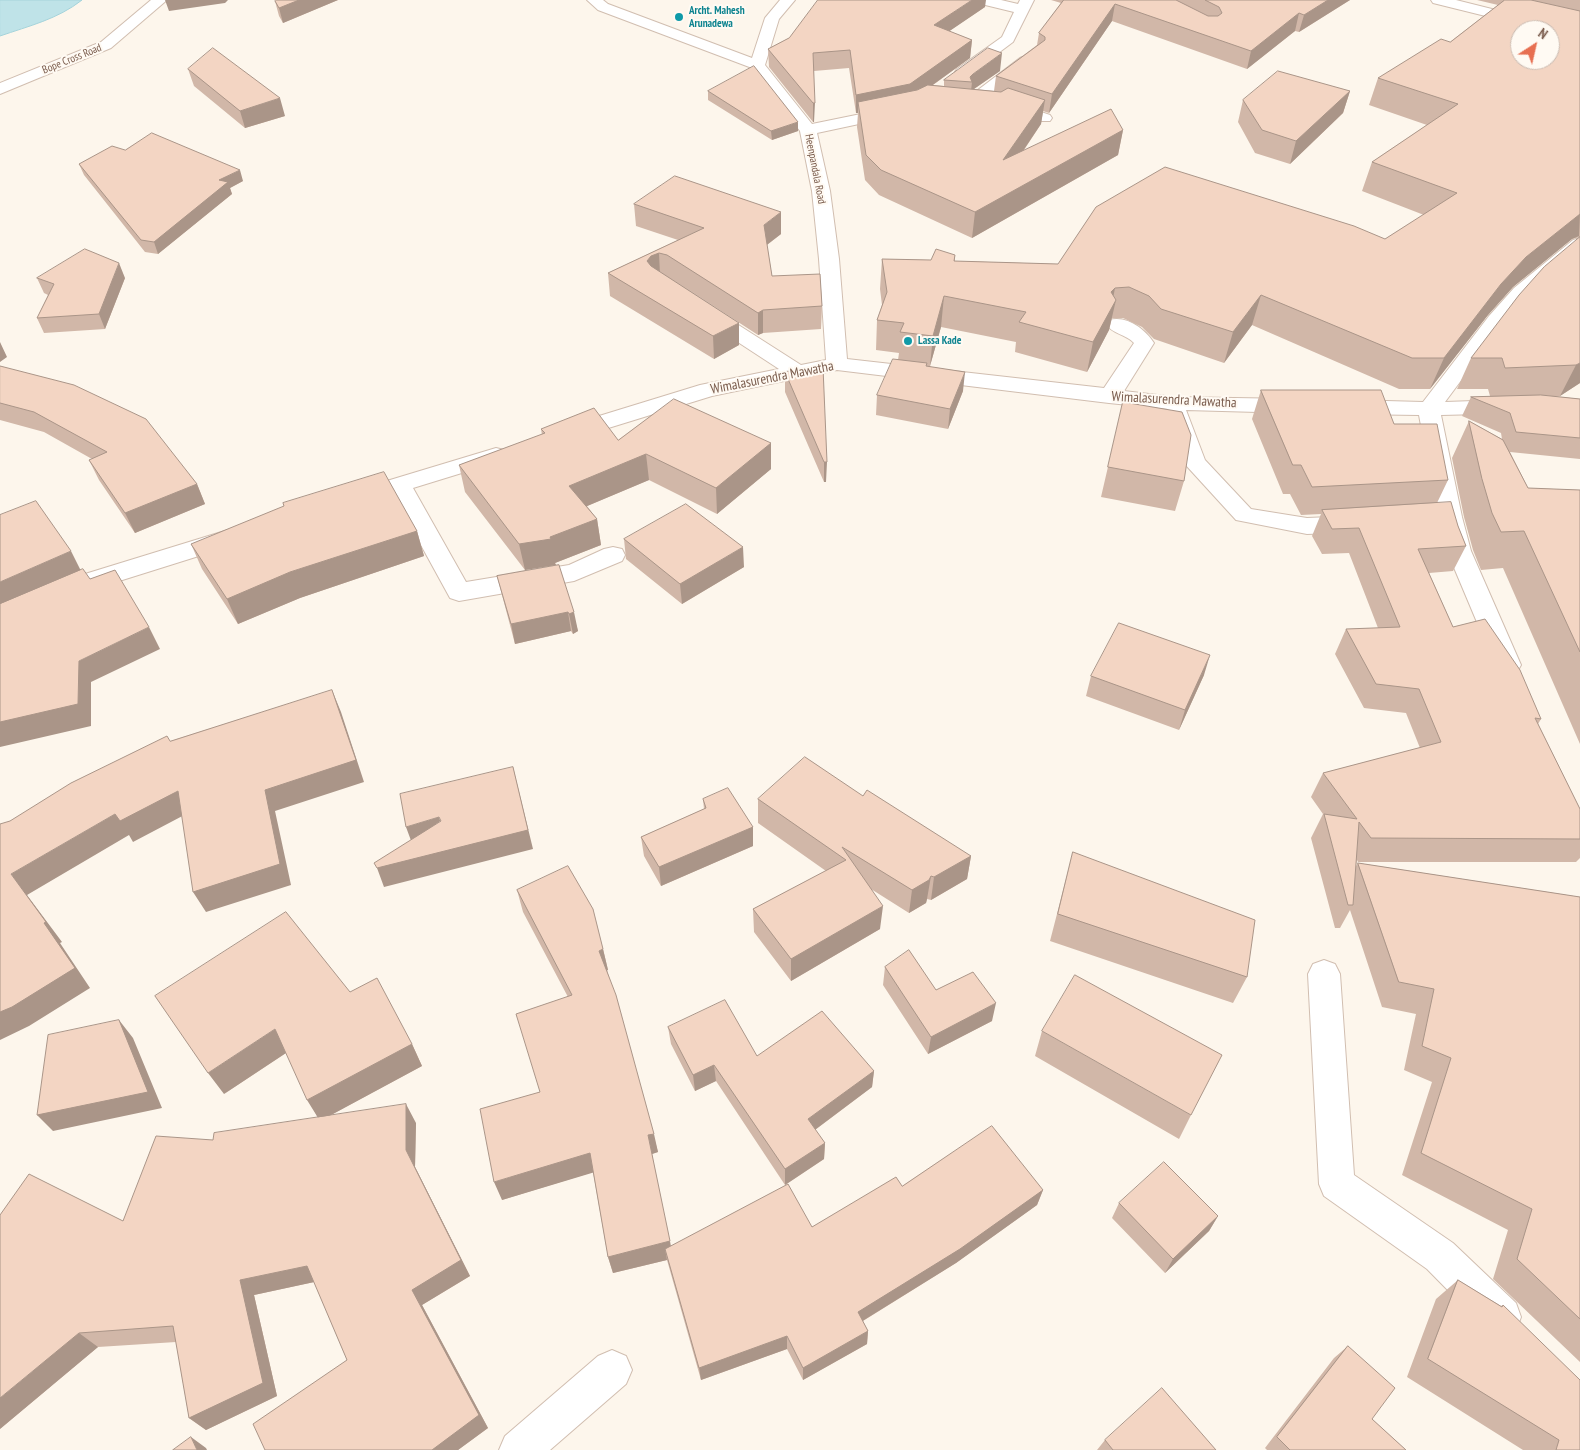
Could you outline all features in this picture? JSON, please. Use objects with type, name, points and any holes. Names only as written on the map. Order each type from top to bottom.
[{"type":"street","name":"Bope Cross Road","points":[[0,89],[106,45],[160,0]]},
{"type":"street","points":[[594,0],[603,7],[757,65],[772,18],[788,0]]},
{"type":"street","points":[[954,79],[1008,39],[1024,4],[982,0]]},
{"type":"street","points":[[1438,0],[1580,35]]},
{"type":"street","points":[[1033,56],[978,96],[1044,118]]},
{"type":"street","name":"Heenpandala Road","points":[[757,65],[808,130],[821,191],[829,259],[837,364]]},
{"type":"street","points":[[962,106],[991,110],[1014,108]]},
{"type":"street","points":[[808,130],[915,108]]},
{"type":"street","points":[[1518,688],[1459,550],[1439,518],[1429,409],[1496,320],[1521,292],[1580,244]]},
{"type":"street","points":[[693,304],[796,371]]},
{"type":"street","points":[[1109,397],[1144,343],[1136,334],[1116,324]]},
{"type":"street","name":"Wimalasurendra Mawatha","points":[[549,439],[708,390],[837,364],[1109,397],[1174,403],[1429,409],[1562,406],[1580,408]]},
{"type":"street","points":[[1174,403],[1194,462],[1244,515],[1307,526],[1373,522]]},
{"type":"street","points":[[334,505],[512,450]]},
{"type":"street","points":[[400,485],[459,592],[574,573],[612,556]]},
{"type":"street","points":[[63,592],[81,584],[250,531]]},
{"type":"street","points":[[1324,974],[1337,1184],[1440,1256],[1524,1338]]},
{"type":"street","points":[[519,1450],[612,1370]]},
{"type":"water","points":[[0,0],[82,0],[53,17],[0,36]]},
{"type":"building","points":[[276,0],[299,0],[279,8]]},
{"type":"building","points":[[818,0],[972,0],[934,25],[972,40],[910,84],[856,95],[850,50],[813,53],[815,103],[813,103],[768,49],[789,38]]},
{"type":"building","points":[[1064,0],[1176,0],[1208,16],[1218,16],[1222,13],[1219,7],[1205,0],[1328,0],[1304,15],[1299,13],[1251,51],[1115,4],[1052,94],[996,76],[1045,40],[1045,37],[1039,33]]},
{"type":"building","points":[[1505,0],[1531,0],[1580,11],[1580,214],[1526,257],[1501,284],[1444,358],[1412,358],[1261,295],[1233,332],[1161,309],[1149,296],[1129,287],[1115,288],[1111,292],[1116,300],[1093,342],[1019,322],[1026,312],[944,296],[933,336],[900,332],[904,323],[877,320],[887,292],[882,259],[931,260],[936,249],[955,255],[954,261],[1058,264],[1096,207],[1165,167],[1354,226],[1385,239],[1457,193],[1372,162],[1458,104],[1378,78],[1441,39],[1450,42]]},
{"type":"building","points":[[213,48],[280,98],[240,111],[188,69]]},
{"type":"building","points":[[988,48],[1002,53],[973,74],[970,77],[972,82],[944,80]]},
{"type":"building","points":[[754,66],[798,122],[771,131],[708,91]]},
{"type":"building","points":[[1278,71],[1350,91],[1296,141],[1262,130],[1243,100]]},
{"type":"building","points":[[928,85],[1001,92],[1008,88],[1045,100],[1003,160],[1111,109],[1123,130],[975,212],[881,170],[866,155],[858,102],[917,90]]},
{"type":"building","points":[[152,133],[240,170],[219,180],[228,182],[154,242],[141,240],[79,164],[112,146],[125,150]]},
{"type":"building","points":[[675,176],[781,212],[764,225],[772,276],[820,274],[822,306],[763,310],[758,313],[667,255],[659,253],[651,256],[647,261],[651,266],[739,323],[713,336],[608,273],[704,228],[634,204]]},
{"type":"building","points":[[1580,237],[1580,363],[1576,365],[1505,368],[1502,358],[1471,358],[1519,295],[1544,267]]},
{"type":"building","points":[[85,249],[119,263],[99,314],[37,318],[54,284],[37,278]]},
{"type":"building","points":[[893,359],[927,363],[926,366],[965,372],[950,409],[877,395]]},
{"type":"building","points":[[0,366],[74,385],[146,419],[197,484],[125,513],[89,460],[107,452],[34,412],[0,403]]},
{"type":"building","points":[[823,367],[827,462],[824,462],[785,372]]},
{"type":"building","points":[[1261,390],[1381,390],[1394,424],[1437,424],[1448,480],[1312,487],[1301,465],[1293,465]]},
{"type":"building","points":[[1541,395],[1580,399],[1580,438],[1516,432],[1510,413],[1471,397]]},
{"type":"building","points":[[674,399],[771,443],[716,488],[646,454],[569,486],[597,519],[550,537],[551,539],[519,544],[459,465],[545,433],[541,429],[594,408],[618,440]]},
{"type":"building","points":[[1123,402],[1182,412],[1191,435],[1184,481],[1108,467]]},
{"type":"building","points":[[1469,421],[1503,440],[1528,488],[1580,490],[1580,652],[1524,531],[1501,532],[1492,513],[1482,479]]},
{"type":"building","points":[[384,472],[417,531],[290,572],[227,599],[191,544],[284,506],[283,503]]},
{"type":"building","points":[[36,501],[71,551],[0,582],[0,515]]},
{"type":"building","points":[[1451,502],[1466,546],[1418,549],[1453,627],[1485,619],[1520,670],[1541,719],[1535,718],[1580,809],[1580,839],[1371,838],[1359,822],[1353,905],[1348,905],[1324,814],[1357,819],[1323,773],[1441,742],[1419,689],[1376,684],[1346,629],[1400,627],[1359,528],[1332,529],[1322,510]]},
{"type":"building","points":[[686,504],[743,547],[680,584],[624,539]]},
{"type":"building","points":[[559,565],[574,612],[511,624],[497,576]]},
{"type":"building","points":[[83,569],[90,579],[115,570],[149,627],[79,661],[78,704],[0,722],[0,604]]},
{"type":"building","points":[[1119,623],[1210,655],[1185,710],[1091,676]]},
{"type":"building","points":[[332,690],[356,760],[265,790],[280,864],[193,892],[178,791],[120,821],[115,814],[11,874],[46,922],[44,923],[75,968],[12,1007],[0,1012],[0,824],[10,821],[71,783],[167,736],[170,741]]},
{"type":"building","points":[[805,757],[863,796],[867,790],[971,856],[934,877],[931,876],[929,880],[912,890],[842,847],[883,906],[791,959],[753,909],[846,860],[758,799]]},
{"type":"building","points":[[513,767],[528,830],[377,868],[374,863],[441,821],[439,817],[406,827],[400,794]]},
{"type":"building","points":[[728,788],[753,827],[659,867],[641,837],[706,808],[703,799]]},
{"type":"building","points":[[1073,852],[1255,920],[1247,977],[1058,914]]},
{"type":"building","points":[[1358,863],[1580,897],[1580,1319],[1517,1259],[1532,1209],[1421,1153],[1451,1058],[1422,1046],[1434,989],[1399,982]]},
{"type":"building","points":[[568,866],[593,909],[603,949],[599,951],[616,995],[654,1134],[648,1135],[670,1241],[608,1257],[590,1153],[494,1182],[480,1109],[540,1092],[516,1014],[572,995],[517,890]]},
{"type":"building","points":[[286,912],[350,992],[377,978],[412,1044],[307,1100],[275,1029],[208,1073],[155,996]]},
{"type":"building","points":[[909,950],[936,990],[973,972],[996,1003],[931,1037],[885,967]]},
{"type":"building","points":[[1075,975],[1222,1055],[1191,1115],[1042,1031]]},
{"type":"building","points":[[725,1000],[757,1056],[822,1011],[874,1071],[808,1119],[825,1143],[785,1169],[714,1065],[693,1075],[668,1027]]},
{"type":"building","points":[[119,1020],[148,1092],[37,1115],[48,1035]]},
{"type":"building","points":[[406,1104],[406,1150],[461,1260],[412,1290],[479,1415],[432,1450],[265,1450],[253,1424],[347,1360],[307,1266],[240,1280],[263,1383],[189,1418],[173,1326],[79,1333],[0,1398],[0,1215],[29,1174],[123,1221],[156,1136],[213,1140],[214,1133]]},
{"type":"building","points":[[992,1126],[1043,1190],[960,1249],[858,1312],[868,1331],[803,1368],[787,1336],[699,1368],[665,1249],[788,1184],[812,1227],[896,1177],[902,1186]]},
{"type":"building","points":[[1164,1162],[1218,1216],[1173,1259],[1119,1203]]},
{"type":"building","points":[[1458,1280],[1502,1307],[1503,1305],[1580,1380],[1580,1450],[1556,1450],[1559,1440],[1428,1359]]},
{"type":"building","points":[[1348,1346],[1395,1388],[1372,1419],[1406,1450],[1290,1450],[1277,1437]]},
{"type":"building","points":[[1162,1388],[1216,1450],[1113,1450],[1105,1440]]},
{"type":"building","points":[[191,1437],[197,1450],[173,1450]]},
{"type":"place","name":"Archt. Mahesh Arunadewa","points":[[679,17]]},
{"type":"place","name":"Lassa Kade","points":[[908,341]]}]
